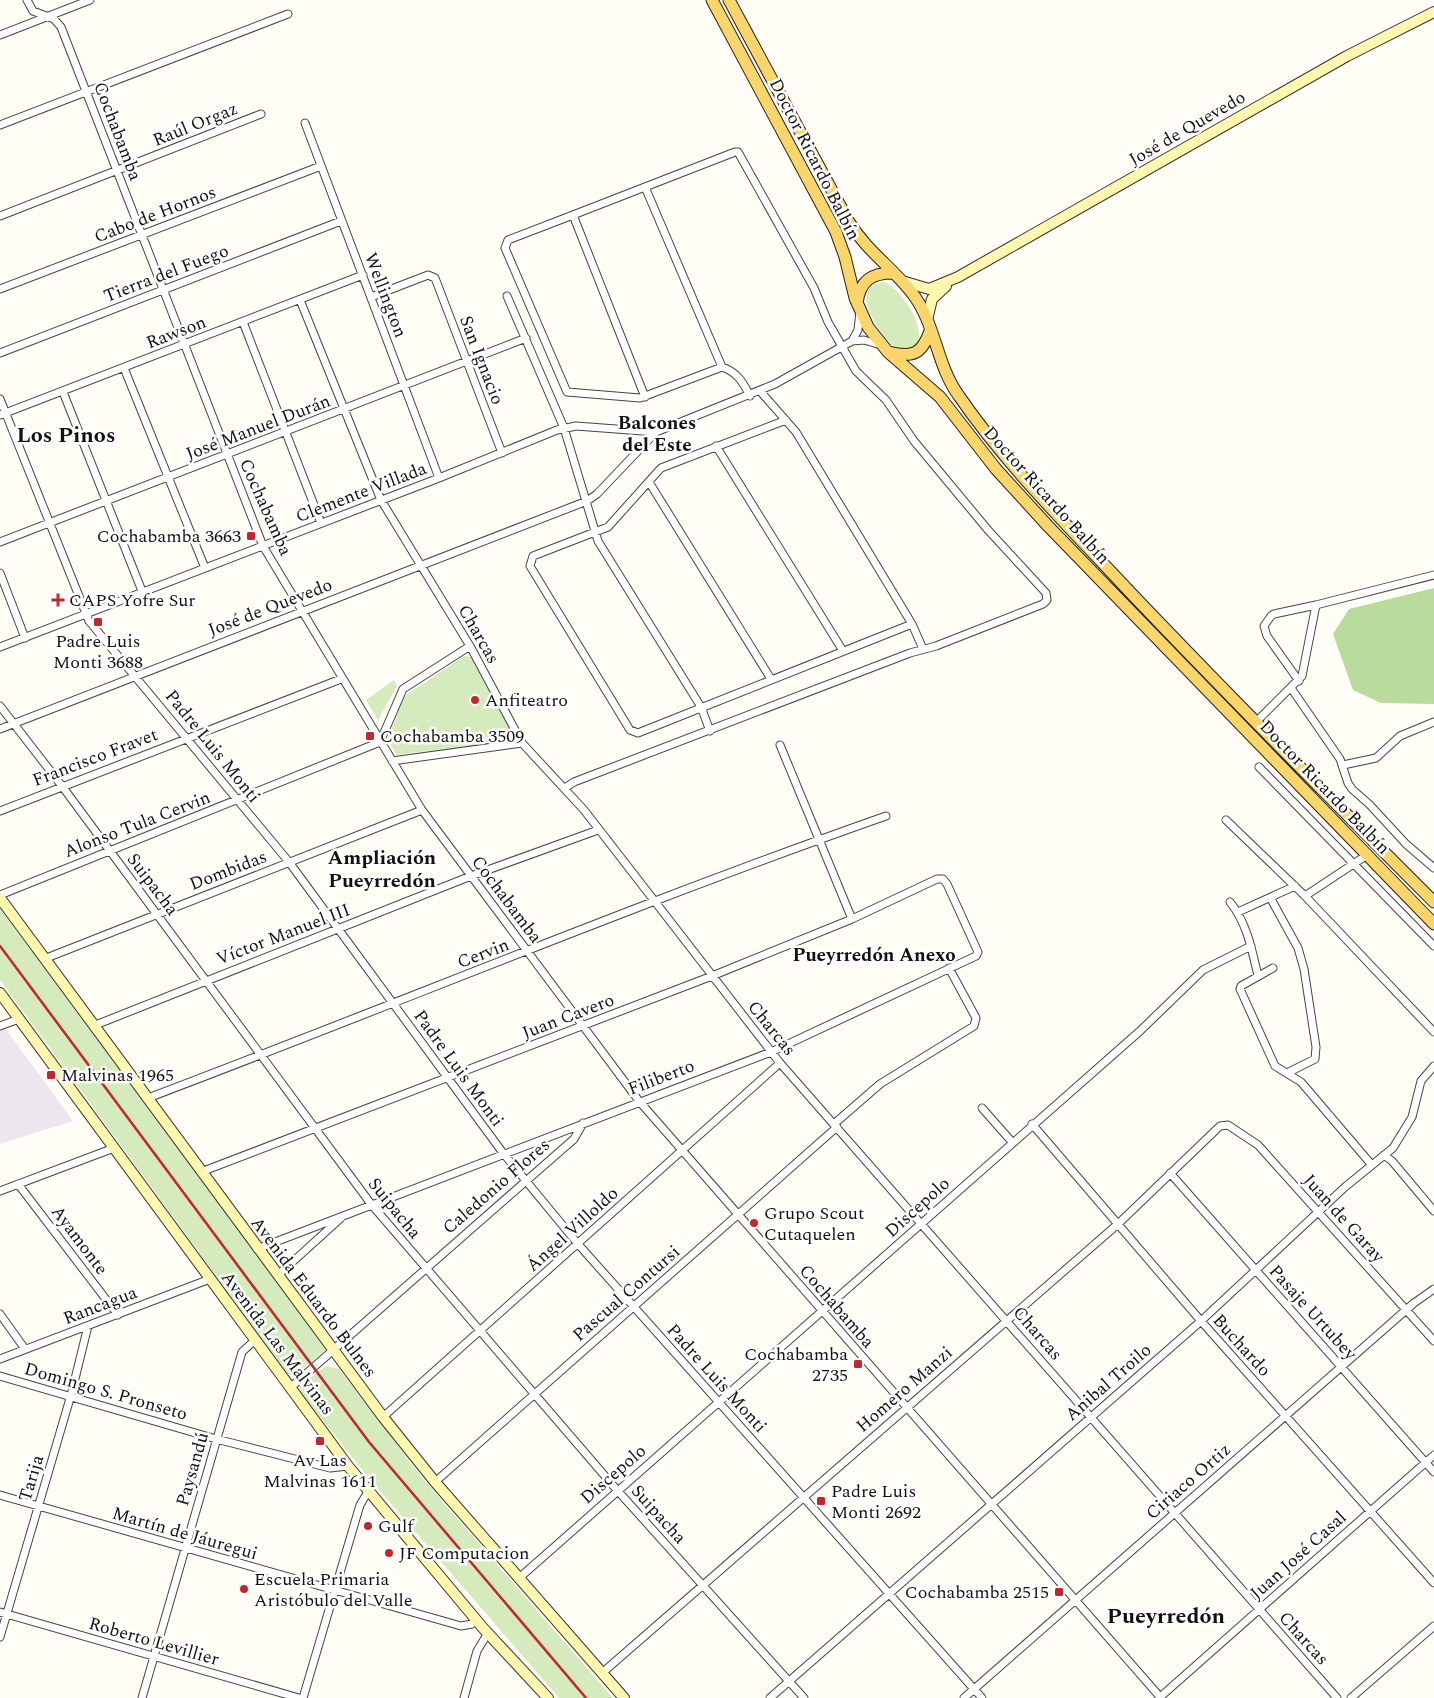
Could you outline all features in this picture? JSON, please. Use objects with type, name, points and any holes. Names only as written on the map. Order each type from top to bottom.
[{"type":"main road","name":"Doctor Ricardo Balbín","points":[[712,0],[836,232],[858,307],[884,348],[935,392],[996,469],[1048,526],[1434,924]]},
{"type":"main road","name":"Doctor Ricardo Balbín","points":[[729,0],[849,222],[866,245],[914,295],[952,386],[1012,465],[1138,600],[1434,902]]},
{"type":"main road","name":"José de Quevedo","points":[[958,277],[1347,56],[1434,12]]},
{"type":"main road","points":[[858,307],[862,285],[875,275],[897,277],[929,289],[958,277]]},
{"type":"main road","points":[[884,348],[905,355],[915,354],[922,347],[928,326],[932,299],[958,277]]},
{"type":"main road","name":"Avenida Eduardo Bulnes","points":[[0,896],[93,1026],[383,1417],[434,1482],[624,1698]]},
{"type":"main road","name":"Avenida Las Malvinas","points":[[0,993],[348,1466],[488,1633],[548,1698]]},
{"type":"street","name":"Cochabamba","points":[[27,0],[33,11],[49,16],[61,27],[263,546],[341,679],[422,810],[639,1101],[1160,1698]]},
{"type":"street","points":[[0,35],[90,0]]},
{"type":"street","points":[[0,125],[288,14]]},
{"type":"street","name":"Raúl Orgaz","points":[[0,216],[261,114]]},
{"type":"street","name":"Wellington","points":[[305,123],[439,478]]},
{"type":"street","points":[[565,788],[574,782],[1043,604],[1047,600],[1046,593],[988,530],[920,449],[886,400],[856,371],[841,347],[814,288],[738,152],[508,240],[505,248],[567,392],[632,398],[645,397],[722,367],[739,377],[750,396]]},
{"type":"street","name":"Cabo de Hornos","points":[[0,289],[321,166]]},
{"type":"street","points":[[645,187],[722,367]]},
{"type":"street","points":[[573,215],[645,397]]},
{"type":"street","name":"Tierra del Fuego","points":[[0,353],[342,221]]},
{"type":"street","name":"Rawson","points":[[3,414],[363,275]]},
{"type":"street","name":"San Ignacio","points":[[371,297],[428,275],[435,278],[502,453]]},
{"type":"street","points":[[508,296],[564,428],[587,501],[594,532],[701,707],[710,731]]},
{"type":"street","name":"Charcas","points":[[300,300],[381,500],[470,646],[522,744],[565,788],[780,1063],[1006,1318],[1174,1514],[1337,1698]]},
{"type":"street","points":[[852,340],[859,325],[858,307]]},
{"type":"street","points":[[243,322],[321,523]]},
{"type":"street","name":"José Manuel Durán","points":[[0,542],[227,456],[526,338]]},
{"type":"street","points":[[656,432],[750,396],[852,340],[864,340],[884,348]]},
{"type":"street","points":[[124,368],[205,568]]},
{"type":"street","points":[[760,391],[796,432],[912,624],[923,650]]},
{"type":"street","points":[[63,392],[142,591]]},
{"type":"street","name":"Padre Luis Monti","points":[[0,399],[3,414],[84,614],[289,862],[503,1153],[578,1244],[890,1592],[982,1698]]},
{"type":"street","points":[[786,420],[661,468],[612,523],[533,556],[530,566],[605,689],[634,733],[912,624]]},
{"type":"street","name":"Clemente Villada","points":[[0,647],[564,428],[576,426],[656,432]]},
{"type":"street","name":"José de Quevedo","points":[[0,729],[587,501],[597,494],[656,432]]},
{"type":"street","points":[[716,446],[843,652]]},
{"type":"street","points":[[649,482],[770,679]]},
{"type":"street","points":[[0,573],[25,638]]},
{"type":"street","points":[[1298,681],[1268,636],[1264,626],[1271,616],[1434,575]]},
{"type":"street","points":[[1256,722],[1298,681],[1303,672],[1316,605]]},
{"type":"street","points":[[380,742],[403,690],[470,646]]},
{"type":"street","name":"Francisco Fravet","points":[[0,811],[341,679]]},
{"type":"street","points":[[1291,688],[1343,765],[1348,783],[1352,789],[1370,805],[1406,844],[1434,868]]},
{"type":"street","name":"Suipacha","points":[[0,706],[62,786],[371,1204],[479,1332],[617,1490],[804,1698]]},
{"type":"street","points":[[1343,765],[1376,758],[1400,736],[1434,722]]},
{"type":"street","name":"Alonso Tula Cervin","points":[[0,896],[109,850],[380,742]]},
{"type":"street","points":[[392,761],[522,744]]},
{"type":"street","points":[[780,746],[852,919]]},
{"type":"street","points":[[1258,766],[1434,946]]},
{"type":"street","name":"Dombidas","points":[[44,959],[422,810]]},
{"type":"street","name":"Cervin","points":[[148,1098],[654,901],[886,816]]},
{"type":"street","points":[[1226,820],[1305,896],[1434,1032]]},
{"type":"street","name":"Víctor Manuel III","points":[[93,1026],[471,876],[598,830]]},
{"type":"street","points":[[1305,896],[1355,865],[1367,855]]},
{"type":"street","name":"Juan Cavero","points":[[201,1172],[316,1130],[712,976],[852,919],[937,879],[942,879],[947,884],[978,952]]},
{"type":"street","points":[[1238,912],[1271,899],[1295,886]]},
{"type":"street","points":[[1271,899],[1298,948],[1304,969],[1316,1048],[1315,1059],[1287,1073]]},
{"type":"street","points":[[1230,902],[1238,912],[1251,946],[1258,976]]},
{"type":"street","name":"Discepolo","points":[[518,1579],[1032,1124],[1140,1031],[1203,970],[1251,946]]},
{"type":"street","name":"Filiberto","points":[[257,1249],[503,1153],[772,1052],[976,956],[978,952]]},
{"type":"street","name":"Pascual Contursi","points":[[434,1482],[737,1215],[880,1084],[974,1026],[976,1018],[949,968]]},
{"type":"street","points":[[1273,968],[1241,986],[1240,989],[1275,1066],[1308,1089],[1371,1164]]},
{"type":"street","points":[[0,1026],[19,1019]]},
{"type":"street","name":"Ángel Villoldo","points":[[383,1417],[780,1063]]},
{"type":"street","name":"Anibal Troilo","points":[[770,1698],[1201,1321],[1371,1164],[1393,1148],[1408,1125],[1418,1088],[1434,1066]]},
{"type":"street","points":[[982,1108],[1012,1142]]},
{"type":"street","name":"Caledonio Flores","points":[[290,1387],[574,1139],[583,1123]]},
{"type":"street","name":"Buchardo","points":[[1032,1124],[1201,1321],[1434,1583]]},
{"type":"street","name":"Homero Manzi","points":[[602,1673],[906,1408],[1006,1318],[1118,1224],[1170,1173],[1224,1125]]},
{"type":"street","name":"Juan de Garay","points":[[1224,1125],[1258,1145],[1434,1341]]},
{"type":"street","points":[[0,1191],[114,1148]]},
{"type":"street","points":[[1384,1155],[1392,1161],[1434,1211]]},
{"type":"street","name":"Pasaje Urtubey","points":[[1170,1173],[1434,1472]]},
{"type":"street","name":"Ayamonte","points":[[18,1184],[118,1315]]},
{"type":"street","name":"Filiberto","points":[[278,1274],[345,1215]]},
{"type":"street","name":"Rancagua","points":[[0,1359],[210,1279]]},
{"type":"street","name":"Ciriaco Ortiz","points":[[964,1698],[1406,1310],[1434,1289]]},
{"type":"street","points":[[0,1314],[25,1349]]},
{"type":"street","name":"Tarija","points":[[0,1637],[3,1613],[38,1506],[71,1395],[88,1326]]},
{"type":"street","name":"Paysandú","points":[[142,1698],[242,1352],[254,1340]]},
{"type":"street","name":"Domingo S. Pronseto","points":[[0,1376],[71,1395],[216,1439],[330,1468],[348,1466]]},
{"type":"street","name":"Juan José Casal","points":[[1160,1698],[1434,1455]]},
{"type":"street","points":[[301,1698],[360,1505],[369,1490]]},
{"type":"street","name":"Martín de Jáuregui","points":[[0,1495],[461,1626],[472,1624],[477,1620]]},
{"type":"street","name":"Roberto Levillier","points":[[3,1613],[301,1698]]},
{"type":"street","points":[[1351,1698],[1434,1626]]},
{"type":"street","points":[[464,1698],[477,1651],[488,1633]]},
{"type":"shaded area","points":[[0,1021],[73,1121],[0,1144]]},
{"type":"green space","points":[[884,282],[894,288],[911,311],[917,323],[919,335],[917,344],[908,348],[893,346],[874,321],[866,301],[867,292],[873,286]]},
{"type":"green space","points":[[1434,588],[1434,704],[1381,703],[1353,690],[1333,634],[1349,609]]},
{"type":"green space","points":[[464,656],[471,657],[512,732],[506,740],[397,755],[388,741],[403,697]]},
{"type":"green space","points":[[394,680],[397,686],[378,720],[366,700]]},
{"type":"green space","points":[[0,902],[322,1342],[325,1350],[296,1375],[288,1374],[0,980]]},
{"type":"green space","points":[[326,1366],[339,1369],[424,1480],[613,1698],[559,1698],[368,1477],[301,1393],[300,1386]]},
{"type":"railway","points":[[0,946],[369,1442],[586,1698]]},
{"type":"place","name":"Cochabamba 3663","points":[[251,536]]},
{"type":"place","name":"CAPS Yofre Sur","points":[[58,600]]},
{"type":"place","name":"Padre Luis Monti 3688","points":[[98,622]]},
{"type":"place","name":"Anfiteatro","points":[[475,700]]},
{"type":"place","name":"Cochabamba 3509","points":[[370,736]]},
{"type":"place","name":"Malvinas 1965","points":[[51,1075]]},
{"type":"place","name":"Grupo Scout Cutaquelen","points":[[754,1223]]},
{"type":"place","name":"Cochabamba 2735","points":[[858,1364]]},
{"type":"place","name":"Av Las Malvinas 1611","points":[[320,1441]]},
{"type":"place","name":"Padre Luis Monti 2692","points":[[821,1501]]},
{"type":"place","name":"Gulf","points":[[368,1526]]},
{"type":"place","name":"JF Computacion","points":[[389,1553]]},
{"type":"place","name":"Escuela Primaria Aristóbulo del Valle","points":[[244,1589]]},
{"type":"place","name":"Cochabamba 2515","points":[[1059,1592]]},
{"type":"district","name":"Balcones del Este","points":[[657,433]]},
{"type":"district","name":"Los Pinos","points":[[66,434]]},
{"type":"district","name":"Ampliación Pueyrredón","points":[[382,868]]},
{"type":"district","name":"Pueyrredón Anexo","points":[[874,954]]},
{"type":"district","name":"Pueyrredón","points":[[1166,1615]]}]
